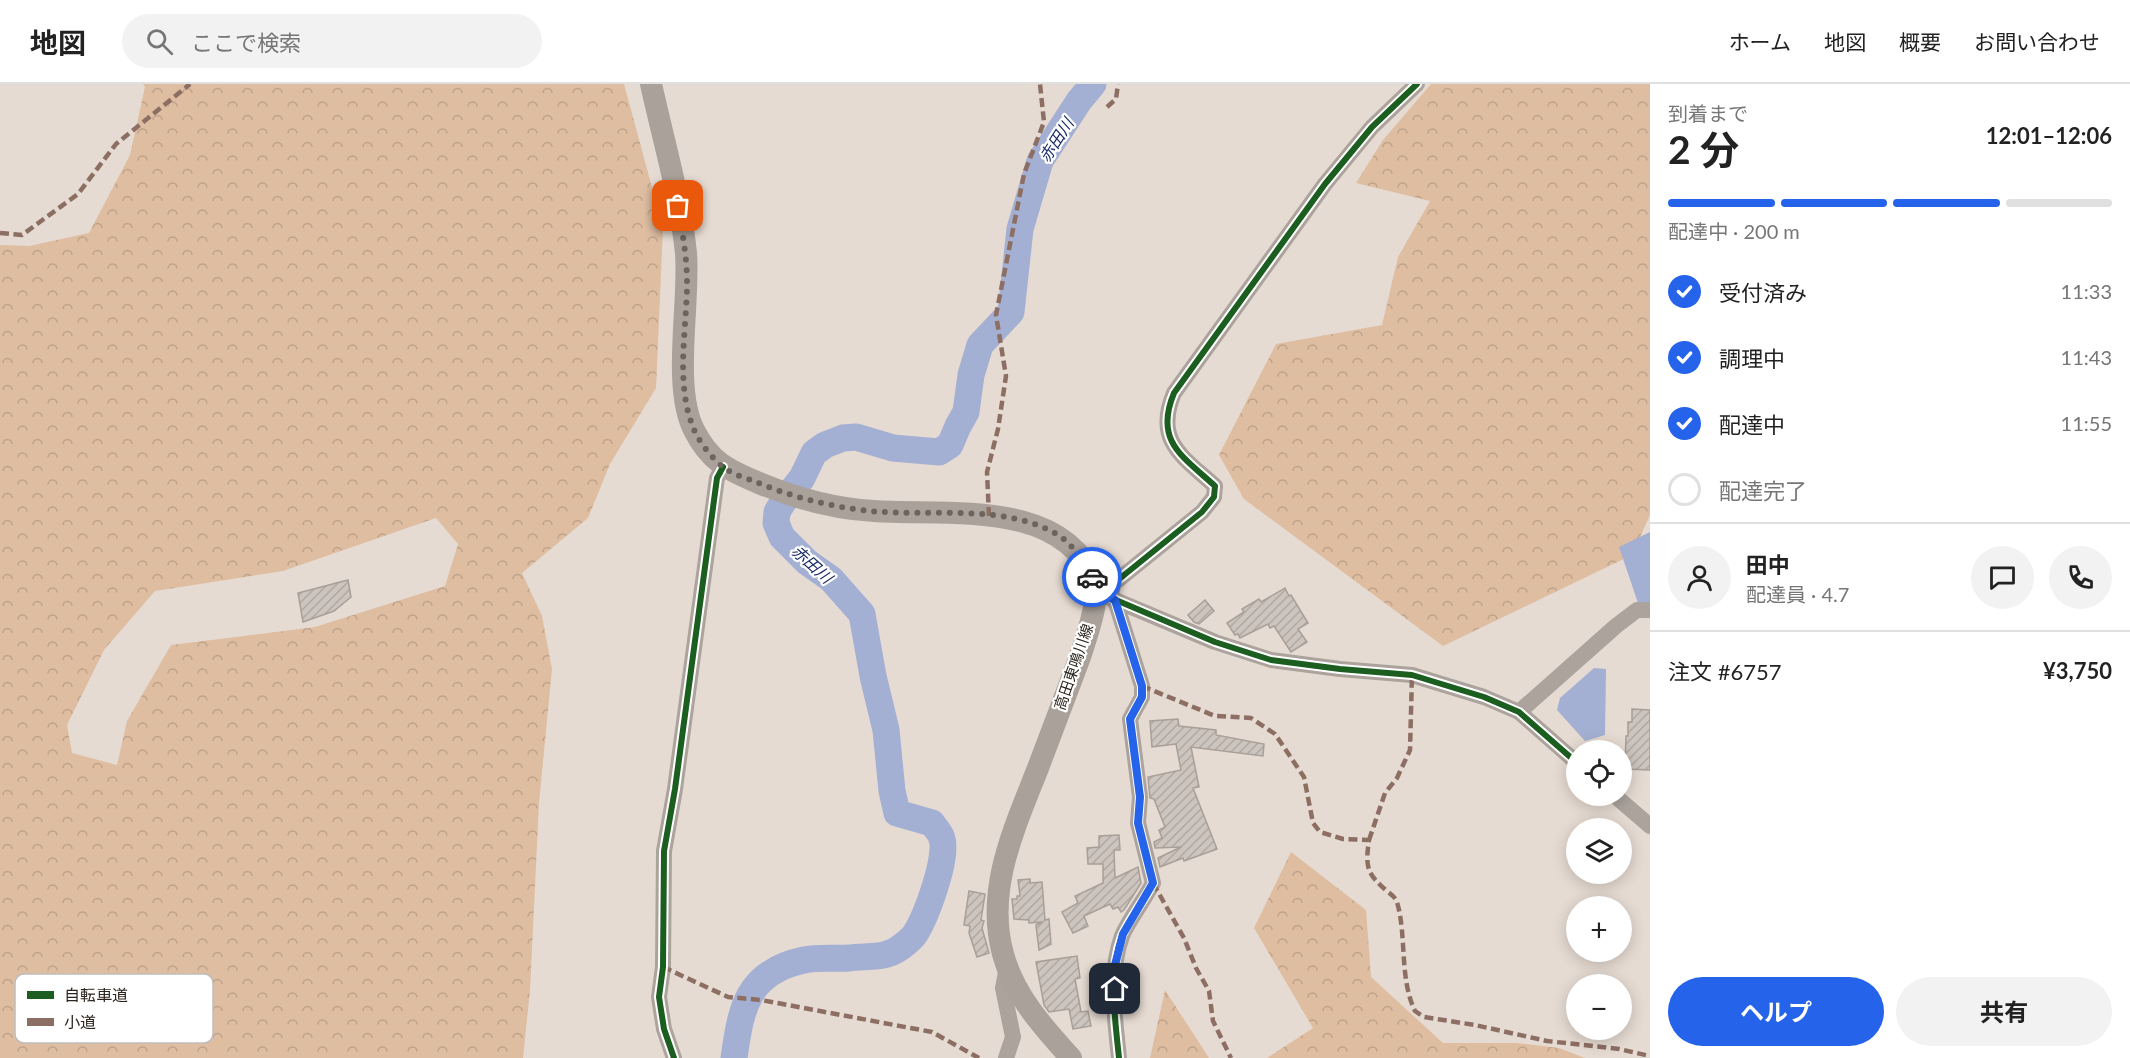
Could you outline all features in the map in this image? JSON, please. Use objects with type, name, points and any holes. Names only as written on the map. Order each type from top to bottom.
[{"type":"main road","points":[[651,84],[686,251],[684,392],[694,430],[706,449],[723,467],[774,490],[838,507],[872,511],[989,516],[1041,526],[1060,536],[1072,548],[1107,597]]},
{"type":"main road","name":"高田東鳴川線","points":[[1071,1058],[1037,1020],[1021,997],[1002,952],[998,902],[1006,852],[1085,642],[1107,597]]},
{"type":"street","points":[[1119,1058],[1114,1013],[1115,965],[1123,934],[1153,883],[1138,823],[1140,797],[1130,719],[1142,697],[1142,686],[1107,597],[1113,584],[1202,512],[1214,497],[1215,486],[1192,466],[1170,441],[1166,424],[1174,393],[1325,184],[1372,127],[1417,84]]},
{"type":"street","points":[[674,1058],[664,1029],[659,998],[663,967],[664,851],[675,789],[717,478],[723,467]]},
{"type":"street","points":[[1107,597],[1215,642],[1271,660],[1412,675],[1484,697],[1519,712],[1566,753]]},
{"type":"street","points":[[1519,712],[1616,626],[1637,610],[1650,610]]},
{"type":"street","points":[[1627,806],[1650,826]]},
{"type":"street","points":[[1006,1058],[1013,1037],[1003,988],[1007,967]]},
{"type":"green space","points":[[143,84],[624,84],[663,228],[656,388],[610,464],[588,518],[522,573],[542,616],[552,669],[539,803],[530,990],[523,1058],[0,1058],[0,245],[29,246],[89,233],[130,155],[145,87]],"holes":[[[436,518],[458,544],[445,586],[315,627],[171,645],[127,721],[117,765],[72,753],[67,725],[104,650],[155,591],[283,571]]]},
{"type":"green space","points":[[1431,84],[1650,84],[1650,515],[1632,555],[1443,646],[1244,499],[1219,455],[1276,344],[1382,325],[1398,257],[1430,201],[1356,183],[1383,140]]},
{"type":"green space","points":[[1291,852],[1366,910],[1371,977],[1443,1043],[1517,1043],[1559,1048],[1585,1058],[1267,1058],[1313,1028],[1254,928]]},
{"type":"green space","points":[[1165,990],[1209,1058],[1150,1058]]},
{"type":"water","points":[[1650,532],[1650,602],[1638,603],[1619,547]]},
{"type":"water","points":[[1594,668],[1606,669],[1605,735],[1584,740],[1557,710],[1560,698]]},
{"type":"building","points":[[348,580],[351,597],[334,611],[303,622],[298,593]]},
{"type":"building","points":[[1285,588],[1308,623],[1298,629],[1307,642],[1291,652],[1274,626],[1270,628],[1268,624],[1240,638],[1238,634],[1235,635],[1227,623],[1244,612],[1242,609],[1259,599],[1261,602]]},
{"type":"building","points":[[1205,600],[1214,611],[1199,624],[1188,615]]},
{"type":"building","points":[[1632,709],[1650,710],[1650,770],[1632,769],[1632,740],[1626,740],[1628,722],[1632,722]]},
{"type":"building","points":[[1178,719],[1179,726],[1216,730],[1216,735],[1264,744],[1263,756],[1191,747],[1199,787],[1193,788],[1217,849],[1160,867],[1158,858],[1181,847],[1155,848],[1154,842],[1162,838],[1159,830],[1165,827],[1154,799],[1150,798],[1148,777],[1181,770],[1176,744],[1152,747],[1150,721]]},
{"type":"building","points":[[1119,835],[1120,850],[1114,850],[1115,878],[1138,867],[1141,883],[1124,910],[1121,912],[1118,907],[1113,909],[1110,904],[1084,916],[1088,926],[1073,933],[1062,912],[1078,903],[1075,896],[1103,883],[1103,864],[1088,864],[1087,848],[1099,847],[1099,836]]},
{"type":"building","points":[[1030,879],[1030,883],[1042,882],[1045,920],[1049,919],[1051,944],[1039,950],[1036,925],[1042,922],[1029,923],[1029,920],[1014,919],[1012,899],[1020,896],[1018,880]]},
{"type":"building","points":[[969,891],[985,894],[981,920],[984,921],[982,928],[989,953],[977,957],[969,933],[970,926],[964,925]]},
{"type":"building","points":[[1077,956],[1080,978],[1075,979],[1081,1012],[1088,1011],[1091,1026],[1073,1029],[1069,1009],[1049,1012],[1044,1005],[1036,962]]},
{"type":"waterway","name":"赤田川","points":[[734,1058],[744,1008],[750,995],[770,973],[809,959],[886,955],[904,945],[915,934],[930,901],[939,873],[943,848],[941,837],[932,823],[897,813],[892,791],[886,730],[862,614],[831,579],[807,562],[782,537],[776,523],[777,512],[802,478],[814,453],[825,445],[843,438],[856,437],[893,448],[939,452],[950,445],[966,412],[971,375],[980,345],[1011,312],[1020,229],[1040,161],[1079,101],[1093,84]]},
{"type":"marked path","points":[[0,233],[22,235],[78,194],[116,144],[190,84]]},
{"type":"marked path","points":[[989,516],[987,472],[998,429],[1006,376],[996,315],[1024,174],[1044,122],[1040,84]]},
{"type":"marked path","points":[[1107,107],[1116,99],[1118,84]]},
{"type":"marked path","points":[[1369,840],[1385,793],[1397,778],[1410,750],[1412,675]]},
{"type":"marked path","points":[[1142,686],[1215,716],[1251,718],[1275,734],[1304,777],[1313,823],[1320,832],[1343,839],[1369,840],[1367,857],[1369,870],[1397,902],[1407,985],[1415,1011],[1424,1017],[1475,1025],[1547,1041],[1619,1049],[1650,1056]]},
{"type":"marked path","points":[[1153,883],[1184,938],[1196,968],[1209,991],[1213,1021],[1231,1058]]},
{"type":"marked path","points":[[663,967],[728,997],[761,1000],[932,1032],[979,1058]]},
{"type":"cycle path","points":[[1111,598],[1113,584],[1202,512],[1214,497],[1215,486],[1182,456],[1169,436],[1167,424],[1174,393],[1325,184],[1372,127],[1417,84]]},
{"type":"cycle path","points":[[674,1058],[664,1029],[659,997],[663,967],[664,851],[675,789],[717,478],[723,467]]},
{"type":"cycle path","points":[[1097,592],[1215,642],[1271,660],[1412,675],[1484,697],[1519,712],[1566,753]]},
{"type":"cycle path","points":[[1115,600],[1142,686],[1142,697],[1130,719],[1140,797],[1138,823],[1153,883],[1122,936],[1115,966],[1114,997],[1119,1058]]},
{"type":"way so far","points":[[678,206],[686,251],[687,281],[684,392],[694,430],[706,449],[723,467],[774,490],[838,507],[872,511],[989,516],[1041,526],[1060,536],[1084,563],[1092,577]]},
{"type":"route","points":[[1092,577],[1097,592],[1115,600],[1142,686],[1142,697],[1130,719],[1140,797],[1138,823],[1153,883],[1123,934],[1115,965],[1115,989]]}]
